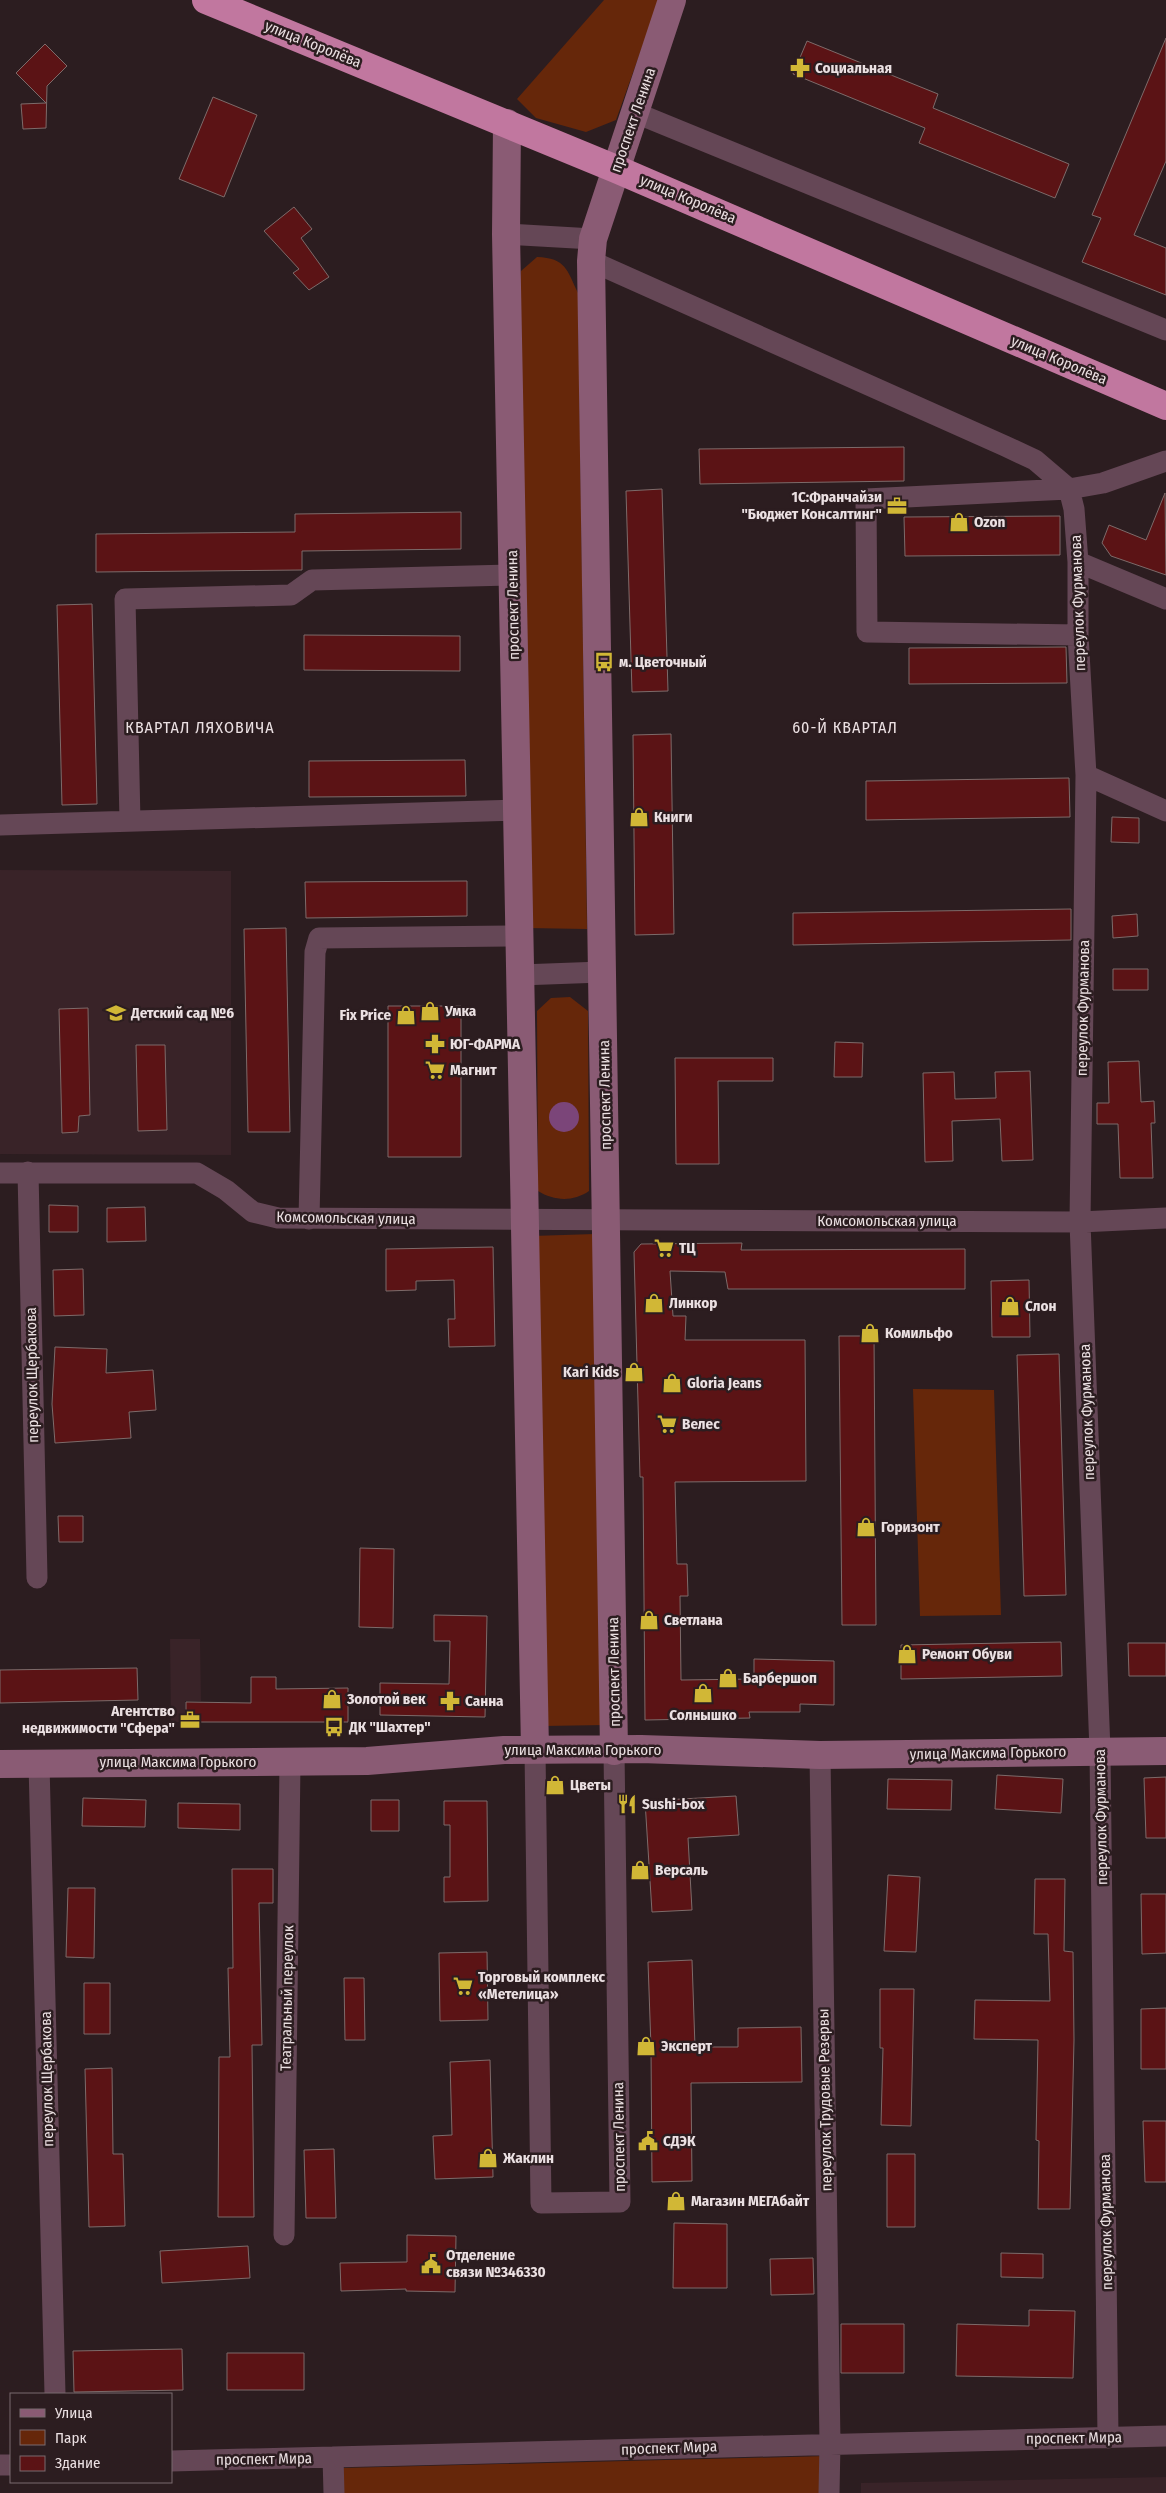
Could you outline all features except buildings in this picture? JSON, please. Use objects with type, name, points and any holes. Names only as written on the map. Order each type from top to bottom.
[{"type":"highway","name":"улица Королёва","points":[[206,0],[616,168],[1166,406]]},
{"type":"street","name":"проспект Ленина","points":[[507,123],[506,234],[525,1219],[540,2203],[620,2202],[608,1219],[602,972],[592,250],[616,168],[636,113],[672,0]]},
{"type":"street","points":[[636,113],[1166,330]]},
{"type":"street","points":[[506,234],[592,250],[1027,456],[1059,478],[1070,489]]},
{"type":"street","points":[[1078,635],[867,632],[866,499],[1070,489],[1103,484],[1166,461]]},
{"type":"street","name":"переулок Фурманова","points":[[1070,489],[1074,509],[1078,562],[1078,635],[1086,775],[1080,1222],[1100,1751],[1108,2438]]},
{"type":"street","points":[[1078,562],[1166,599]]},
{"type":"street","points":[[130,821],[125,599],[291,595],[312,580],[512,575]]},
{"type":"street","points":[[1086,775],[1166,811]]},
{"type":"street","points":[[0,825],[517,810]]},
{"type":"street","points":[[310,1219],[315,952],[319,938],[520,936]]},
{"type":"street","points":[[520,975],[602,972]]},
{"type":"street","name":"переулок Щербакова","points":[[28,1172],[37,1578]]},
{"type":"street","name":"Комсомольская улица","points":[[0,1173],[197,1173],[226,1190],[253,1212],[278,1218],[525,1219]]},
{"type":"street","name":"Комсомольская улица","points":[[608,1219],[1080,1222],[1166,1218]]},
{"type":"street","points":[[525,1219],[608,1219]]},
{"type":"street","name":"улица Максима Горького","points":[[0,1764],[367,1761],[504,1750],[614,1751],[641,1749],[820,1755],[1166,1751]]},
{"type":"street","name":"переулок Трудовые Резервы","points":[[820,1755],[830,2444],[829,2493]]},
{"type":"street","name":"Театральный переулок","points":[[284,2235],[290,1762]]},
{"type":"street","name":"переулок Щербакова","points":[[39,1764],[55,2393]]},
{"type":"street","name":"проспект Мира","points":[[172,2461],[1166,2436]]},
{"type":"street","points":[[333,2457],[334,2493]]},
{"type":"shaded area","name":"Детский сад №6","points":[[0,870],[231,871],[231,1155],[0,1154]]},
{"type":"shaded area","points":[[564,1102],[570,1103],[578,1111],[578,1123],[570,1131],[564,1132],[558,1131],[550,1123],[549,1117],[550,1111],[558,1103]]},
{"type":"shaded area","points":[[170,1639],[200,1639],[201,1701],[185,1701],[185,1722],[171,1722]]},
{"type":"shaded area","points":[[1166,2477],[1166,2493],[861,2493],[861,2483]]},
{"type":"green space","points":[[604,0],[659,0],[616,120],[586,132],[536,118],[517,99]]},
{"type":"green space","points":[[537,257],[547,258],[560,263],[568,272],[578,293],[587,929],[527,928],[519,289],[521,271]]},
{"type":"green space","points":[[570,997],[588,1011],[589,1191],[577,1197],[564,1199],[550,1197],[538,1191],[537,1011],[551,998]]},
{"type":"green space","points":[[595,1234],[606,1725],[543,1726],[532,1236]]},
{"type":"green space","points":[[913,1389],[994,1390],[1001,1615],[920,1616]]},
{"type":"green space","points":[[828,2456],[829,2493],[344,2493],[343,2468]]},
{"type":"place","name":"Социальная","points":[[800,68]]},
{"type":"place","name":"1С:Франчайзи \"Бюджет Консалтинг\"","points":[[897,506]]},
{"type":"place","name":"Ozon","points":[[959,522]]},
{"type":"place","name":"м. Цветочный","points":[[604,662]]},
{"type":"place","name":"Книги","points":[[639,817]]},
{"type":"place","name":"Умка","points":[[430,1011]]},
{"type":"place","name":"Детский сад №6","points":[[116,1013]]},
{"type":"place","name":"Fix Price","points":[[406,1015]]},
{"type":"place","name":"ЮГ-ФАРМА","points":[[435,1044]]},
{"type":"place","name":"Магнит","points":[[435,1070]]},
{"type":"place","name":"ТЦ","points":[[664,1248]]},
{"type":"place","name":"Линкор","points":[[654,1303]]},
{"type":"place","name":"Слон","points":[[1010,1306]]},
{"type":"place","name":"Комильфо","points":[[870,1333]]},
{"type":"place","name":"Kari Kids","points":[[634,1372]]},
{"type":"place","name":"Gloria Jeans","points":[[672,1383]]},
{"type":"place","name":"Велес","points":[[667,1424]]},
{"type":"place","name":"Горизонт","points":[[866,1527]]},
{"type":"place","name":"Светлана","points":[[649,1620]]},
{"type":"place","name":"Ремонт Обуви","points":[[907,1654]]},
{"type":"place","name":"Барбершоп","points":[[728,1678]]},
{"type":"place","name":"Солнышко","points":[[703,1693]]},
{"type":"place","name":"Золотой век","points":[[332,1699]]},
{"type":"place","name":"Санна","points":[[450,1701]]},
{"type":"place","name":"Агентство недвижимости \"Сфера\"","points":[[190,1720]]},
{"type":"place","name":"ДК \"Шахтер\"","points":[[334,1727]]},
{"type":"place","name":"Цветы","points":[[555,1785]]},
{"type":"place","name":"Sushi-box","points":[[627,1804]]},
{"type":"place","name":"Версаль","points":[[640,1870]]},
{"type":"place","name":"Торговый комплекс «Метелица»","points":[[463,1986]]},
{"type":"place","name":"Эксперт","points":[[646,2046]]},
{"type":"place","name":"СДЭК","points":[[648,2141]]},
{"type":"place","name":"Жаклин","points":[[488,2158]]},
{"type":"place","name":"Магазин МЕГАбайт","points":[[676,2201]]},
{"type":"place","name":"Отделение связи №346330","points":[[431,2264]]},
{"type":"district","name":"КВАРТАЛ ЛЯХОВИЧА","points":[[200,727]]},
{"type":"district","name":"60-Й КВАРТАЛ","points":[[845,727]]}]
